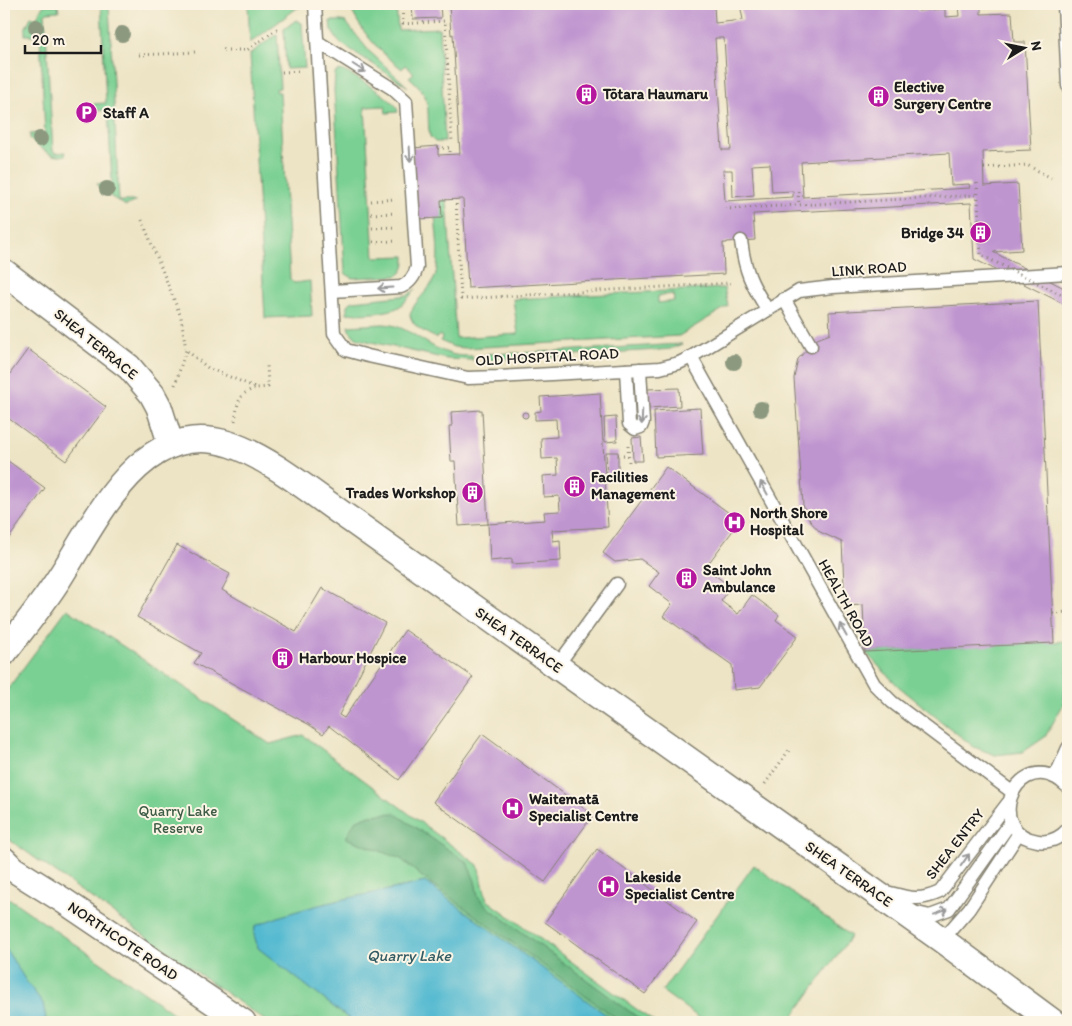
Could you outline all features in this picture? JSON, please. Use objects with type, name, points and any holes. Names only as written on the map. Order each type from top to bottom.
[{"type":"street","name":"SHEA TERRACE","points":[[4,272],[129,366],[152,394],[159,407],[171,445],[197,439],[228,444],[245,450],[275,468],[865,885],[1052,1022]]},
{"type":"street","points":[[4,653],[59,580],[123,481],[139,464],[171,445]]},
{"type":"street","name":"NORTHCOTE ROAD","points":[[4,860],[12,869],[61,899],[243,1022]]},
{"type":"lane","points":[[315,4],[332,292],[401,286],[409,282],[415,274],[417,267],[406,102],[393,89],[318,42]]},
{"type":"lane","points":[[1066,11],[1068,86]]},
{"type":"lane","points":[[741,241],[750,282],[766,309]]},
{"type":"lane","name":"LINK ROAD","points":[[691,357],[766,309],[799,291],[833,287],[1068,273]]},
{"type":"lane","name":"OLD HOSPITAL ROAD","points":[[332,292],[334,333],[346,350],[468,378],[640,369],[670,366],[691,357]]},
{"type":"lane","points":[[784,299],[811,346]]},
{"type":"lane","name":"HEALTH ROAD","points":[[691,357],[866,673],[878,689],[892,702],[1010,797]]},
{"type":"lane","points":[[626,370],[629,424],[632,428],[638,429],[642,426],[643,422],[640,369]]},
{"type":"lane","points":[[556,666],[617,584]]},
{"type":"lane","points":[[1068,748],[1055,777],[1068,787]]},
{"type":"lane","name":"SHEA ENTRY","points":[[865,885],[913,899],[927,897],[940,892],[1019,782],[1030,776],[1041,774],[1055,777]]},
{"type":"lane","points":[[1010,797],[1008,814],[1011,822],[1020,833],[1030,840],[1042,842],[1054,840],[1066,834]]},
{"type":"lane","points":[[865,885],[915,914],[930,916],[949,909],[1011,822]]},
{"type":"lane","points":[[942,940],[969,909],[1020,833]]},
{"type":"path","points":[[402,4],[404,24],[445,21],[452,142]]},
{"type":"path","points":[[223,50],[246,50],[280,27]]},
{"type":"path","points":[[139,55],[196,52]]},
{"type":"path","points":[[282,72],[306,71]]},
{"type":"path","points":[[438,148],[450,148],[450,155]]},
{"type":"path","points":[[984,168],[1027,165],[1051,178]]},
{"type":"path","points":[[977,183],[981,255],[1068,298]]},
{"type":"path","points":[[798,191],[799,205]]},
{"type":"path","points":[[725,209],[977,195]]},
{"type":"path","points":[[456,199],[461,298],[734,284]]},
{"type":"path","points":[[142,220],[181,317],[186,350],[175,386]]},
{"type":"path","points":[[186,350],[208,368],[257,388]]},
{"type":"path","points":[[235,422],[240,398],[245,393],[257,388],[268,387],[267,364]]},
{"type":"path","points":[[618,455],[628,455]]},
{"type":"path","points":[[1053,612],[1068,612]]},
{"type":"path","points":[[750,804],[789,750]]},
{"type":"green space","points":[[48,4],[58,6],[59,11],[47,12],[45,14],[53,151],[56,153],[66,152],[65,155],[60,156],[46,152],[30,139],[30,134],[45,133],[40,35],[25,35],[25,29],[31,17],[36,19],[43,6]]},
{"type":"green space","points":[[101,4],[109,4],[119,201],[136,201],[126,206],[100,190],[97,184],[112,183],[108,110],[93,111],[92,104],[106,103]]},
{"type":"green space","points":[[248,4],[301,4],[301,7],[250,43]]},
{"type":"green space","points":[[349,4],[396,4],[398,30],[439,28],[445,142],[435,142],[430,137],[426,98],[409,77],[414,73],[405,65],[402,69],[378,48],[353,14]]},
{"type":"green space","points":[[296,20],[302,23],[305,68],[286,69],[284,29]]},
{"type":"green space","points":[[330,21],[346,22],[369,51],[408,87],[339,42],[331,30]]},
{"type":"green space","points":[[277,34],[280,88],[276,89],[277,92],[280,92],[290,279],[294,283],[310,281],[312,316],[265,318],[250,54]]},
{"type":"green space","points":[[340,70],[359,79],[382,94],[394,104],[398,111],[386,113],[385,106],[365,107],[374,257],[405,256],[403,270],[396,276],[352,278],[345,273],[334,90],[335,73]]},
{"type":"green space","points":[[447,200],[456,338],[518,334],[513,299],[724,288],[728,306],[679,336],[465,348],[454,347],[440,341],[442,338],[440,335],[436,338],[420,329],[410,315],[431,284],[436,272],[438,262],[433,201]],"holes":[[[673,294],[674,301],[658,303],[658,296]]]},
{"type":"green space","points":[[416,289],[399,307],[394,309],[374,313],[347,313],[347,305],[353,301],[408,295]]},
{"type":"green space","points":[[383,324],[400,328],[448,353],[472,356],[473,360],[447,359],[367,341],[356,338],[348,326]]},
{"type":"green space","points":[[682,344],[670,349],[658,350],[485,360],[487,354],[520,353],[521,357],[525,357],[525,353]]},
{"type":"green space","name":"Quarry Lake Reserve","points":[[67,609],[270,744],[303,735],[478,865],[487,900],[654,1022],[616,1022],[425,882],[317,906],[278,963],[353,1022],[267,1022],[4,836],[4,694]]},
{"type":"green space","points":[[1068,641],[1068,675],[1063,705],[1045,737],[1023,752],[995,755],[974,747],[942,722],[897,685],[865,652]]},
{"type":"green space","points":[[394,813],[467,862],[475,881],[478,896],[489,908],[644,1022],[621,1022],[421,876],[401,859],[346,838],[355,821],[370,815]]},
{"type":"green space","points":[[754,865],[851,936],[789,1022],[705,1022],[662,991]]},
{"type":"green space","points":[[4,899],[10,899],[186,1022],[4,1022]]},
{"type":"water","name":"Quarry Lake","points":[[425,882],[616,1022],[353,1022],[258,948],[254,935],[255,926],[318,905]]},
{"type":"water","points":[[4,946],[26,981],[43,1003],[46,1018],[43,1022],[4,1022]]},
{"type":"building","points":[[440,4],[441,18],[413,19],[412,5]]},
{"type":"building","points":[[449,4],[714,4],[715,23],[743,20],[740,4],[943,4],[916,7],[918,11],[945,9],[945,17],[959,16],[958,4],[981,4],[981,14],[1012,13],[1014,42],[1025,42],[1031,150],[983,152],[984,186],[1018,184],[1022,250],[993,252],[1068,290],[1068,306],[974,259],[971,203],[753,214],[755,240],[723,243],[724,274],[468,288],[463,199],[441,200],[442,218],[416,219],[412,148],[438,146],[438,155],[460,154],[453,34],[451,35]],"holes":[[[715,38],[724,38],[731,150],[722,150]],[[949,153],[951,185],[969,184],[970,188],[803,197],[801,162]],[[770,164],[772,192],[793,191],[793,197],[725,201],[723,170],[732,170],[733,197],[754,195],[752,165]]]},
{"type":"building","points":[[1038,301],[1054,643],[865,652],[863,605],[845,606],[842,542],[820,532],[810,521],[803,505],[794,378],[798,359],[817,339],[830,334],[829,312]]},
{"type":"building","points":[[28,349],[106,407],[66,461],[4,415],[4,382]]},
{"type":"building","points":[[679,388],[680,406],[648,408],[647,389]]},
{"type":"building","name":"Facilities Management","points":[[600,393],[608,527],[552,530],[553,541],[560,540],[561,561],[512,564],[512,559],[490,561],[488,524],[545,520],[544,512],[560,511],[559,496],[544,497],[543,476],[558,475],[557,458],[542,459],[541,438],[557,437],[556,419],[535,420],[535,412],[541,411],[540,397]]},
{"type":"building","points":[[700,408],[703,455],[656,457],[654,411]]},
{"type":"building","name":"Trades Workshop","points":[[482,410],[488,524],[459,526],[455,461],[451,461],[449,426],[452,426],[451,412]]},
{"type":"building","points":[[525,412],[528,415],[525,418],[522,415]]},
{"type":"building","points":[[616,417],[617,441],[605,442],[604,418]]},
{"type":"building","points":[[641,437],[643,461],[633,461],[632,438]]},
{"type":"building","points":[[606,452],[618,452],[618,476],[607,476]]},
{"type":"building","points":[[4,458],[45,488],[9,538],[4,534]]},
{"type":"building","name":"Saint John Ambulance","points":[[666,467],[740,521],[705,568],[731,587],[721,601],[738,614],[752,595],[779,615],[776,620],[798,636],[760,687],[734,690],[732,665],[663,616],[672,604],[649,586],[659,572],[640,559],[615,562],[603,553]]},
{"type":"building","name":"Harbour Hospice","points":[[177,545],[230,574],[222,590],[296,632],[322,588],[385,623],[339,715],[344,718],[405,630],[473,677],[399,780],[329,726],[323,734],[308,724],[194,663],[201,653],[137,617]]},
{"type":"building","name":"Waitematā Specialist Centre","points":[[482,734],[593,815],[545,882],[433,802]]},
{"type":"building","name":"Lakeside Specialist Centre","points":[[597,849],[697,922],[645,994],[545,922]]},
{"type":"place","name":"Tōtara Haumaru","points":[[587,94]]},
{"type":"place","name":"Elective Surgery Centre","points":[[878,96]]},
{"type":"place","name":"Staff A","points":[[87,113]]},
{"type":"place","name":"Bridge 34","points":[[980,233]]},
{"type":"place","name":"Facilities Management","points":[[575,486]]},
{"type":"place","name":"Trades Workshop","points":[[472,493]]},
{"type":"place","name":"North Shore Hospital","points":[[734,522]]},
{"type":"place","name":"Saint John Ambulance","points":[[687,579]]},
{"type":"place","name":"Harbour Hospice","points":[[283,658]]},
{"type":"place","name":"Waitematā Specialist Centre","points":[[513,808]]},
{"type":"place","name":"Lakeside Specialist Centre","points":[[609,886]]}]
